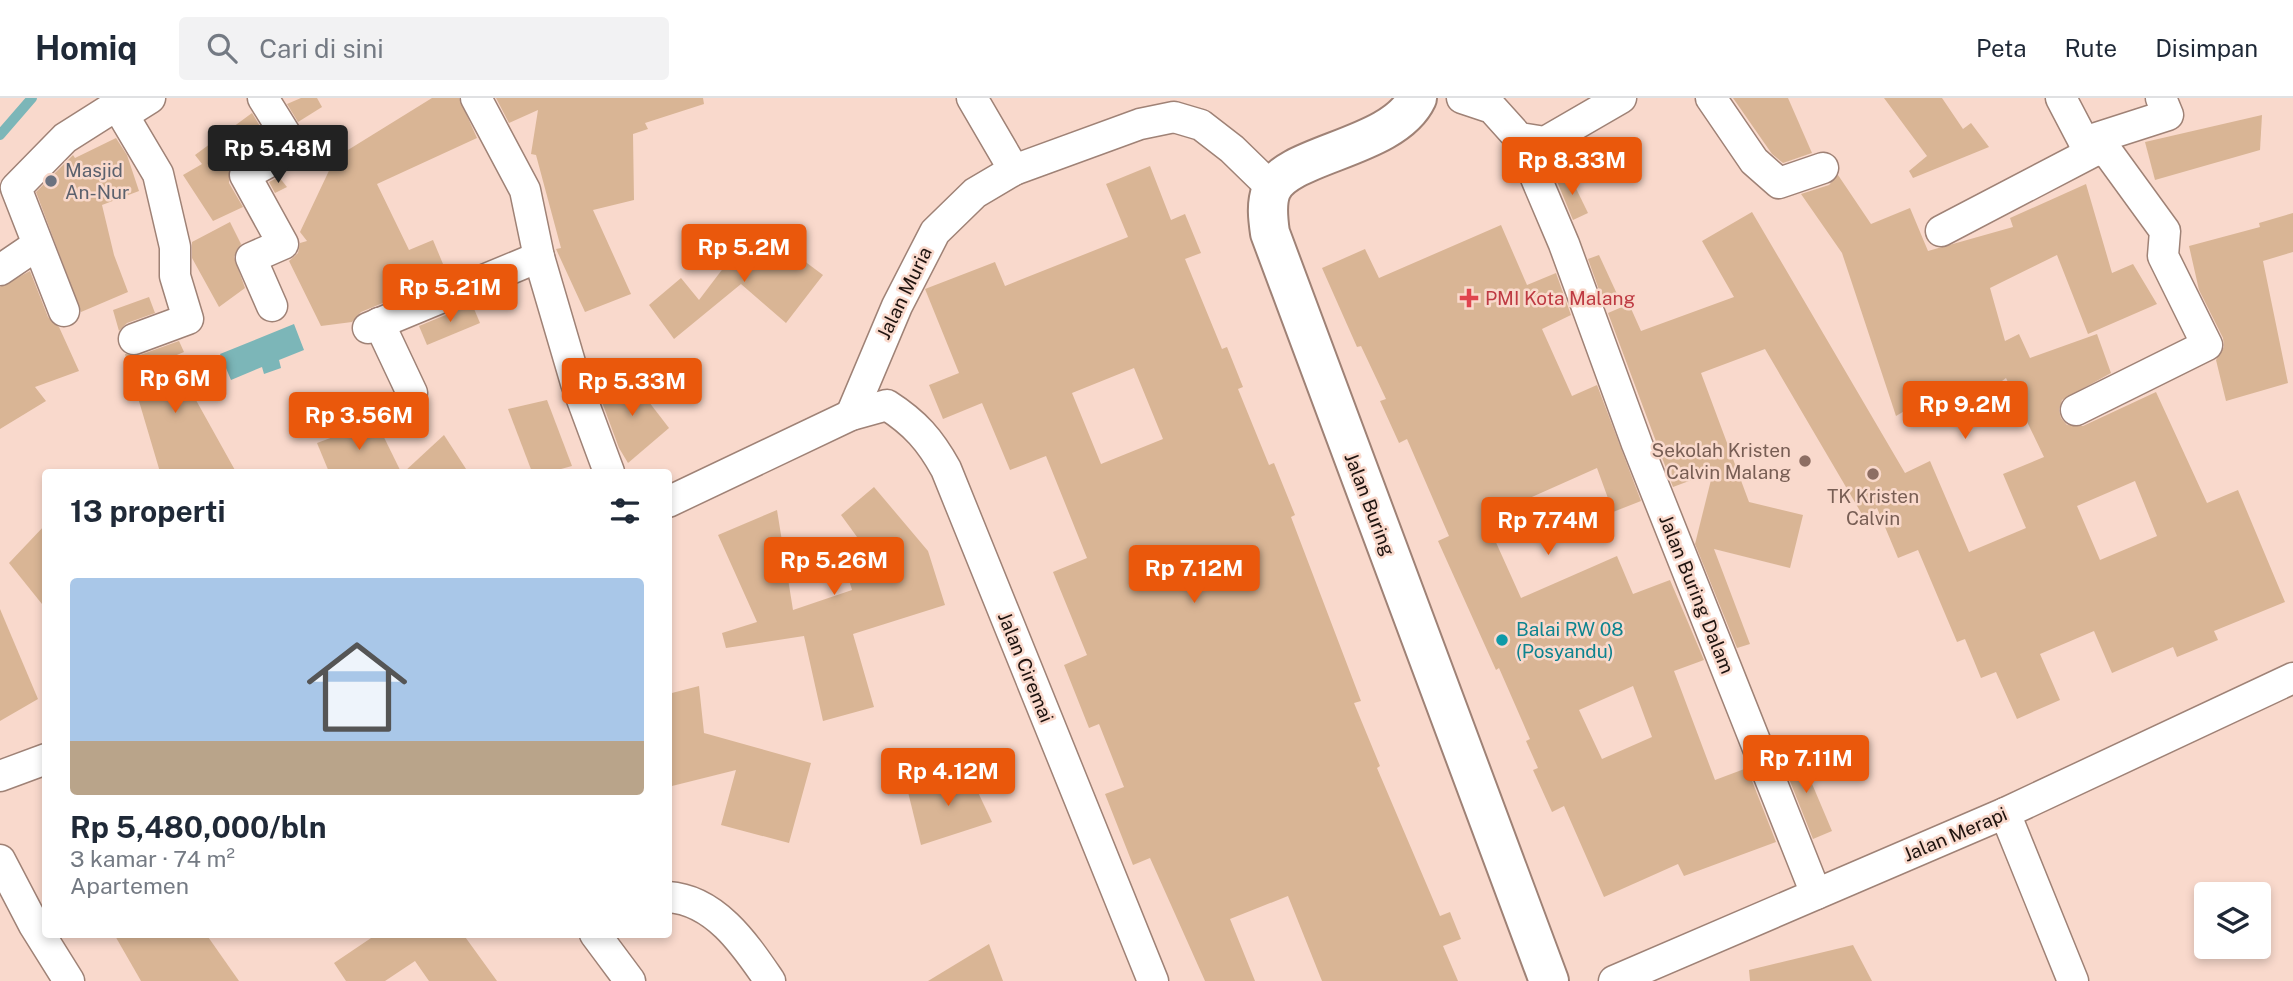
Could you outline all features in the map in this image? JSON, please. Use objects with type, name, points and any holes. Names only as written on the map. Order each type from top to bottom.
[{"type":"street","points":[[123,115],[150,98]]},
{"type":"street","points":[[263,98],[294,148],[244,175],[283,244],[251,258],[272,306]]},
{"type":"street","points":[[476,98],[525,190],[539,257],[576,383],[608,469]]},
{"type":"street","points":[[972,98],[1014,170]]},
{"type":"street","points":[[1272,188],[1294,169],[1385,131],[1411,111],[1417,98]]},
{"type":"street","name":"Jalan Buring Dalam","points":[[1462,98],[1492,108],[1518,138],[1564,244],[1646,467],[1816,894]]},
{"type":"street","points":[[1518,138],[1545,142],[1621,98]]},
{"type":"street","points":[[1711,98],[1754,160],[1779,183],[1823,168]]},
{"type":"street","points":[[2061,98],[2091,145],[2109,154],[2165,231],[2163,256],[2207,345],[2076,410]]},
{"type":"street","points":[[1941,231],[2091,145],[2168,115],[2161,98]]},
{"type":"street","points":[[64,312],[16,188],[65,138],[117,105],[158,174],[175,247],[175,276],[188,319],[134,339]]},
{"type":"street","name":"Jalan Muria","points":[[851,415],[897,306],[935,232],[975,193],[1014,170],[1140,124],[1174,117],[1201,125],[1233,149],[1272,188]]},
{"type":"street","name":"Jalan Buring","points":[[1272,188],[1267,210],[1276,254],[1549,981]]},
{"type":"street","points":[[0,270],[37,245]]},
{"type":"street","points":[[412,393],[374,326],[539,257]]},
{"type":"street","name":"Jalan Ciremai","points":[[851,415],[887,405],[911,421],[930,440],[946,469],[1153,981]]},
{"type":"street","points":[[672,500],[851,415]]},
{"type":"street","name":"Jalan Merapi","points":[[1614,981],[2005,813],[2293,678]]},
{"type":"street","points":[[0,776],[42,760]]},
{"type":"street","points":[[2005,813],[2073,981]]},
{"type":"street","points":[[0,860],[42,938]]},
{"type":"street","points":[[672,898],[694,902],[721,921],[745,945],[770,981]]},
{"type":"street","points":[[42,938],[69,981]]},
{"type":"street","points":[[598,938],[630,981]]},
{"type":"water","points":[[294,324],[304,350],[279,360],[281,368],[264,374],[262,367],[231,380],[220,354]]},
{"type":"building","points":[[301,98],[317,98],[322,107],[298,122],[287,104]]},
{"type":"building","points":[[432,98],[459,98],[477,138],[377,184],[409,250],[433,240],[448,276],[361,312],[352,322],[321,326],[289,261],[298,253],[300,243],[307,241],[300,232],[335,158]]},
{"type":"building","points":[[496,98],[703,98],[704,104],[645,123],[648,129],[633,134],[634,200],[593,210],[631,294],[585,312],[556,249],[561,248],[536,155],[531,154],[538,110],[509,123]]},
{"type":"building","points":[[1733,98],[1788,98],[1812,153],[1783,163],[1772,154]]},
{"type":"building","points":[[1884,98],[1942,98],[1963,129],[1971,123],[1989,147],[1913,178],[1909,171],[1927,156]]},
{"type":"building","points":[[252,113],[269,141],[230,165],[229,183],[243,207],[213,221],[183,175],[202,164],[195,155]]},
{"type":"building","points":[[2262,115],[2260,150],[2155,180],[2145,142]]},
{"type":"building","points":[[116,138],[127,155],[139,191],[102,205],[114,255],[128,292],[81,312],[36,192],[73,155],[75,158]]},
{"type":"building","points":[[1150,166],[1171,220],[1185,214],[1201,253],[1185,259],[1222,349],[1227,347],[1243,387],[1238,389],[1269,465],[1274,463],[1295,515],[1291,517],[1361,701],[1354,703],[1380,766],[1377,768],[1440,916],[1450,912],[1461,939],[1443,946],[1458,981],[1322,981],[1288,896],[1230,919],[1255,981],[1205,981],[1150,858],[1133,865],[1105,794],[1124,787],[1099,724],[1089,728],[1064,665],[1087,655],[1053,572],[1087,558],[1046,456],[1010,470],[982,403],[943,419],[929,385],[959,373],[925,289],[995,262],[1005,286],[1128,237],[1106,184]],"holes":[[[1134,368],[1163,439],[1101,464],[1072,393]]]},
{"type":"building","points":[[1569,174],[1588,213],[1573,220],[1556,179]]},
{"type":"building","points":[[1838,175],[1871,224],[1910,208],[1928,251],[2013,227],[2010,218],[2086,184],[2112,273],[2133,264],[2157,304],[2088,334],[2057,255],[1990,288],[2005,341],[2019,334],[2030,358],[2097,334],[2111,373],[2062,400],[2059,410],[2061,418],[2067,425],[2083,426],[2156,392],[2207,503],[2238,490],[2285,602],[2214,631],[2218,640],[2177,657],[2173,647],[2112,673],[2094,631],[2040,654],[2060,700],[2017,719],[1996,672],[1981,678],[1965,639],[1957,642],[1918,550],[1898,558],[1877,508],[1863,516],[1765,349],[1701,373],[1749,502],[1803,515],[1790,568],[1714,549],[1750,644],[1737,648],[1695,544],[1713,472],[1673,487],[1608,313],[1629,304],[1641,331],[1734,297],[1702,241],[1752,212],[1905,473],[1930,461],[1969,552],[2026,528],[2003,474],[2044,457],[2006,378],[1943,426],[1923,400],[1896,416],[1842,253],[1801,194],[1829,185]],"holes":[[[2135,481],[2157,536],[2100,560],[2077,506]]]},
{"type":"building","points":[[279,177],[287,187],[275,193],[269,182]]},
{"type":"building","points":[[2293,213],[2293,252],[2263,261],[2288,383],[2226,401],[2216,360],[2224,347],[2223,338],[2199,290],[2189,246],[2260,227],[2259,223]]},
{"type":"building","points":[[230,222],[241,244],[234,257],[245,288],[219,307],[192,258],[192,242]]},
{"type":"building","points":[[756,225],[823,275],[786,323],[741,284],[674,339],[649,305],[681,278],[699,300]]},
{"type":"building","points":[[1501,225],[1527,285],[1556,273],[1571,315],[1542,329],[1572,396],[1597,385],[1641,501],[1613,512],[1597,468],[1485,518],[1521,598],[1617,556],[1633,594],[1670,580],[1704,660],[1674,671],[1715,780],[1747,768],[1776,842],[1684,876],[1678,864],[1604,897],[1564,806],[1552,812],[1533,770],[1538,768],[1526,741],[1530,739],[1438,541],[1449,536],[1407,439],[1399,443],[1380,401],[1386,399],[1361,346],[1357,347],[1322,268],[1365,249],[1379,278]],"holes":[[[1633,686],[1652,737],[1602,759],[1579,710]]]},
{"type":"building","points":[[1599,255],[1617,294],[1603,301],[1588,259]]},
{"type":"building","points":[[30,271],[48,317],[59,327],[79,371],[35,387],[46,401],[0,429],[0,287]]},
{"type":"building","points":[[149,297],[155,313],[127,323],[119,331],[113,310]]},
{"type":"building","points":[[472,304],[480,323],[427,345],[419,326]]},
{"type":"building","points":[[179,341],[184,352],[172,357],[234,469],[159,469],[125,354],[140,355]]},
{"type":"building","points":[[629,376],[669,428],[628,463],[619,448],[599,394]]},
{"type":"building","points":[[547,400],[572,466],[561,469],[531,469],[508,409]]},
{"type":"building","points":[[376,421],[400,469],[328,469],[317,443]]},
{"type":"building","points":[[444,435],[466,469],[407,469]]},
{"type":"building","points":[[874,487],[928,551],[945,605],[853,634],[874,707],[823,721],[804,636],[726,648],[722,633],[757,622],[718,535],[777,510],[793,610],[852,590],[847,573],[876,563],[841,515]]},
{"type":"building","points":[[42,528],[42,604],[9,563]]},
{"type":"building","points":[[0,609],[38,699],[0,721]]},
{"type":"building","points":[[699,686],[704,733],[811,763],[789,843],[721,825],[736,770],[672,786],[672,693]]},
{"type":"building","points":[[1792,752],[1794,756],[1799,753],[1832,831],[1813,839],[1780,756]]},
{"type":"building","points":[[968,771],[992,822],[921,845],[908,792]]},
{"type":"building","points":[[116,938],[209,938],[239,981],[141,981]]},
{"type":"building","points":[[371,938],[466,938],[497,981],[429,981],[415,961],[385,981],[346,981],[334,963]]},
{"type":"building","points":[[989,944],[1003,981],[928,981]]},
{"type":"building","points":[[1853,945],[1872,981],[1750,981],[1749,970]]},
{"type":"waterway","points":[[0,135],[32,98]]},
{"type":"place","name":"Masjid An-Nur","points":[[51,181]]},
{"type":"place","name":"PMI Kota Malang","points":[[1469,298]]},
{"type":"place","name":"Sekolah Kristen Calvin Malang","points":[[1805,461]]},
{"type":"place","name":"TK Kristen Calvin","points":[[1873,474]]},
{"type":"place","name":"Balai RW 08 (Posyandu)","points":[[1502,640]]}]
